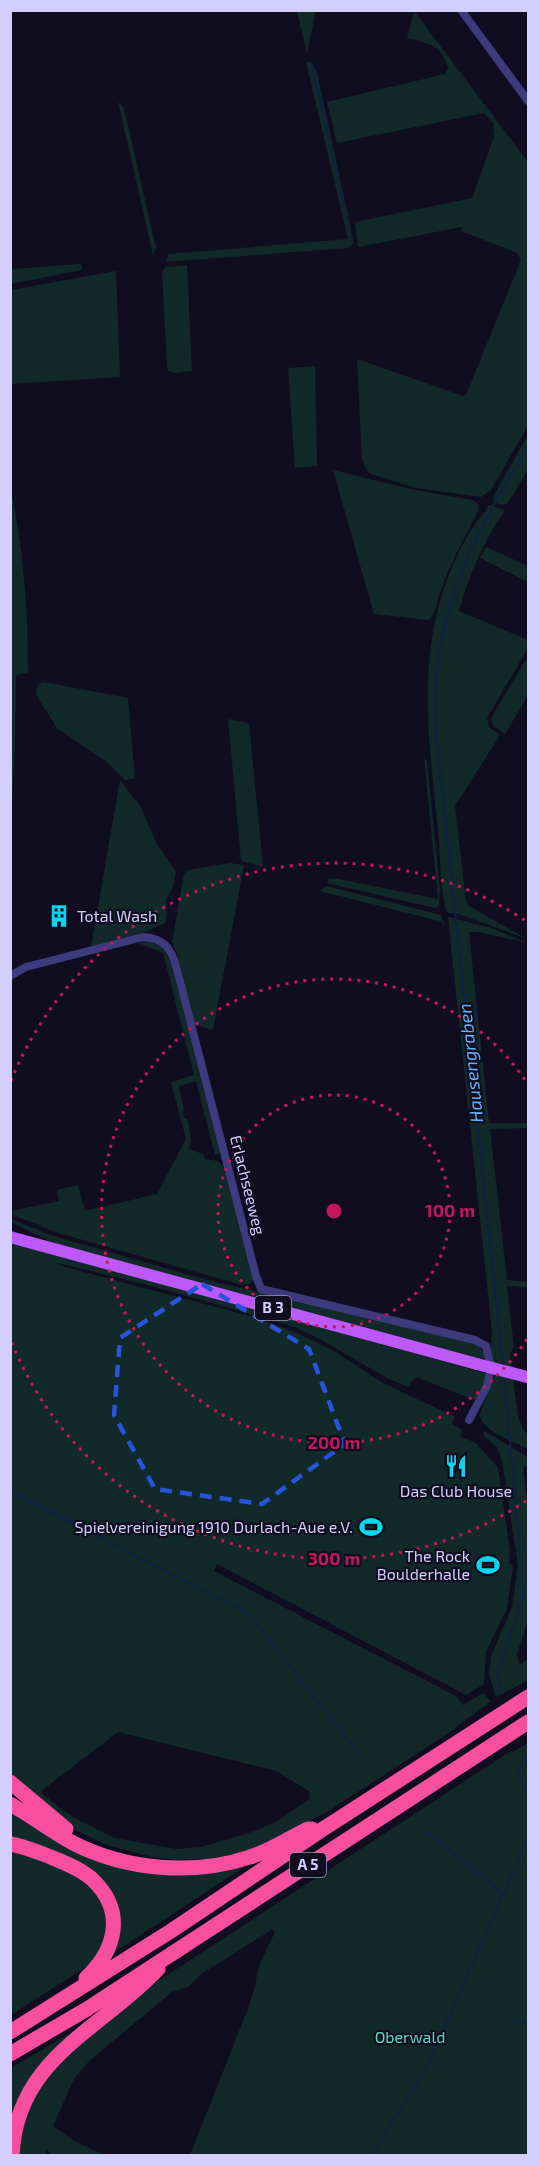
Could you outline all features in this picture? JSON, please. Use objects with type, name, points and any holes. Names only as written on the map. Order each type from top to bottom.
[{"type":"highway","name":"A 5","points":[[10,2032],[63,2000],[528,1697]]},
{"type":"highway","name":"A 5","points":[[10,2054],[87,2009],[528,1722]]},
{"type":"highway","points":[[10,1782],[54,1820],[100,1853]]},
{"type":"highway","points":[[10,1804],[74,1844],[117,1860],[158,1867],[183,1869],[207,1867],[252,1857],[308,1829],[322,1830]]},
{"type":"highway","name":"A 5","points":[[10,1844],[42,1854],[93,1880],[112,1910],[112,1940],[106,1954],[98,1967],[63,2000]]},
{"type":"highway","name":"A 5","points":[[12,2156],[14,2132],[20,2111],[31,2088],[45,2068],[73,2040],[144,1984],[177,1950]]},
{"type":"main road","name":"B 3","points":[[10,1235],[528,1378]]},
{"type":"street","points":[[461,10],[528,101]]},
{"type":"street","name":"Erlachseeweg","points":[[10,976],[26,967],[143,937],[154,938],[166,945],[176,966],[261,1289],[475,1340],[486,1346],[491,1368],[489,1377],[476,1410],[469,1420]]},
{"type":"highlighted area","points":[[202,1284],[309,1349],[345,1444],[262,1504],[155,1489],[114,1415],[120,1338]]},
{"type":"green space","points":[[297,11],[316,11],[307,53]]},
{"type":"green space","points":[[414,11],[528,162],[528,426],[491,490],[481,497],[416,488],[374,475],[368,472],[362,460],[357,359],[463,396],[466,395],[521,260],[517,253],[461,231],[462,227],[358,247],[355,222],[472,198],[494,137],[493,123],[484,113],[337,143],[327,102],[445,74],[448,68],[446,61],[438,50],[427,43],[407,39]]},
{"type":"green space","points":[[306,62],[311,62],[317,73],[354,243],[347,248],[166,262],[168,254],[348,239]]},
{"type":"green space","points":[[118,102],[124,108],[156,248],[153,255]]},
{"type":"green space","points":[[81,264],[82,270],[11,284],[11,269]]},
{"type":"green space","points":[[187,265],[192,371],[174,373],[168,370],[167,366],[162,273],[165,267]]},
{"type":"green space","points":[[116,271],[120,377],[11,384],[11,290]]},
{"type":"green space","points":[[315,366],[317,466],[295,468],[288,368]]},
{"type":"green space","points":[[528,435],[528,469],[508,503],[503,505],[493,502],[494,495]]},
{"type":"green space","points":[[333,470],[410,489],[473,500],[478,504],[479,510],[453,561],[435,611],[429,620],[374,614]]},
{"type":"green space","points":[[11,490],[24,582],[28,673],[16,675],[11,818]]},
{"type":"green space","points":[[489,505],[505,510],[478,559],[459,611],[528,640],[528,648],[487,718],[489,727],[500,735],[455,806],[466,901],[469,906],[527,939],[459,914],[448,913],[441,877],[428,710],[428,674],[432,639],[439,604],[451,570],[468,535]]},
{"type":"green space","points":[[486,547],[528,566],[528,582],[480,558]]},
{"type":"green space","points":[[528,656],[528,695],[505,734],[493,726],[491,718]]},
{"type":"green space","points":[[44,682],[128,698],[135,778],[125,780],[108,763],[57,728],[36,691],[38,684]]},
{"type":"green space","points":[[228,719],[249,723],[263,867],[241,861]]},
{"type":"green space","points":[[424,757],[427,762],[440,890],[439,906],[435,908],[327,883],[329,878],[338,879],[438,899]]},
{"type":"green space","points":[[120,780],[140,806],[158,846],[176,871],[173,887],[166,899],[165,923],[142,933],[91,947]]},
{"type":"green space","points":[[230,863],[244,865],[213,1030],[195,1025],[172,942],[184,874],[188,870]]},
{"type":"green space","points":[[326,886],[441,915],[445,926],[439,921],[320,891]]},
{"type":"green space","points":[[449,917],[491,928],[528,943],[469,932],[489,1123],[528,1123],[528,1128],[490,1129],[507,1280],[528,1282],[528,1287],[507,1286],[514,1347],[510,1354],[518,1416],[528,1435],[528,1449],[488,1428],[479,1416],[494,1376],[492,1332]]},
{"type":"green space","points":[[147,941],[162,949],[171,964],[220,1153],[215,1155],[196,1081],[179,1086],[184,1111],[182,1112],[184,1118],[188,1120],[191,1139],[189,1149],[203,1154],[205,1159],[218,1161],[223,1166],[253,1279],[250,1284],[242,1285],[58,1233],[11,1214],[11,1211],[59,1201],[57,1190],[78,1185],[85,1211],[157,1194],[186,1139],[171,1082],[194,1075],[163,953],[138,943]]},
{"type":"green space","points":[[11,1219],[53,1236],[211,1281],[475,1343],[483,1351],[486,1359],[73,1249],[49,1241],[11,1222]]},
{"type":"green space","points":[[11,1242],[488,1374],[477,1401],[419,1378],[414,1379],[408,1387],[389,1379],[295,1327],[159,1288],[54,1262],[65,1267],[246,1315],[293,1331],[332,1350],[383,1383],[455,1417],[452,1424],[462,1430],[460,1436],[476,1443],[498,1468],[510,1551],[509,1564],[513,1565],[507,1608],[486,1652],[484,1684],[466,1695],[217,1564],[214,1571],[456,1696],[463,1705],[483,1693],[491,1701],[447,1734],[327,1812],[247,1852],[208,1859],[178,1860],[152,1857],[107,1845],[77,1831],[64,1822],[11,1777]],"holes":[[[118,1732],[276,1771],[309,1791],[310,1799],[276,1822],[255,1831],[201,1847],[177,1849],[114,1838],[71,1816],[40,1792]]]},
{"type":"green space","points":[[484,1431],[528,1457],[528,1465],[523,1469],[528,1507],[528,1620],[517,1654],[519,1665],[528,1659],[528,1680],[496,1697],[489,1675],[491,1656],[512,1607],[518,1565],[502,1461],[497,1447],[483,1435]]},
{"type":"green space","name":"Oberwald","points":[[528,1743],[528,2155],[190,2155],[247,2011],[255,1987],[258,1968],[274,1934],[273,1929],[201,1974],[188,1987],[172,1992],[89,2061],[74,2079],[53,2126],[74,2141],[104,2155],[51,2155],[46,2148],[45,2155],[17,2156],[27,2107],[51,2069],[146,1989],[511,1751]]},
{"type":"green space","points":[[10,1810],[98,1859],[246,1866],[113,1953],[106,1891],[11,1840]]},
{"type":"green space","points":[[10,1847],[26,1852],[90,1883],[106,1910],[107,1935],[92,1963],[11,2015]]},
{"type":"green space","points":[[79,2028],[11,2129],[11,2068]]},
{"type":"waterway","points":[[312,64],[352,240]]},
{"type":"waterway","name":"Hausengraben","points":[[503,1367],[435,721],[437,670],[441,641],[458,583],[482,526],[528,449]]},
{"type":"waterway","name":"Hausengraben","points":[[501,1692],[497,1673],[524,1594],[504,1376]]},
{"type":"waterway","points":[[10,1491],[249,1614],[359,1754]]},
{"type":"waterway","points":[[528,1755],[518,1773],[528,1792]]},
{"type":"waterway","points":[[427,1833],[490,1882],[503,1895]]},
{"type":"waterway","points":[[371,2156],[427,2067],[528,1838]]},
{"type":"waterway","points":[[513,2021],[528,2023]]},
{"type":"place","name":"Total Wash","points":[[59,916]]},
{"type":"place","name":"Das Club House","points":[[456,1466]]},
{"type":"place","name":"Spielvereinigung 1910 Durlach-Aue e.V.","points":[[371,1527]]},
{"type":"place","name":"The Rock Boulderhalle","points":[[488,1565]]}]
